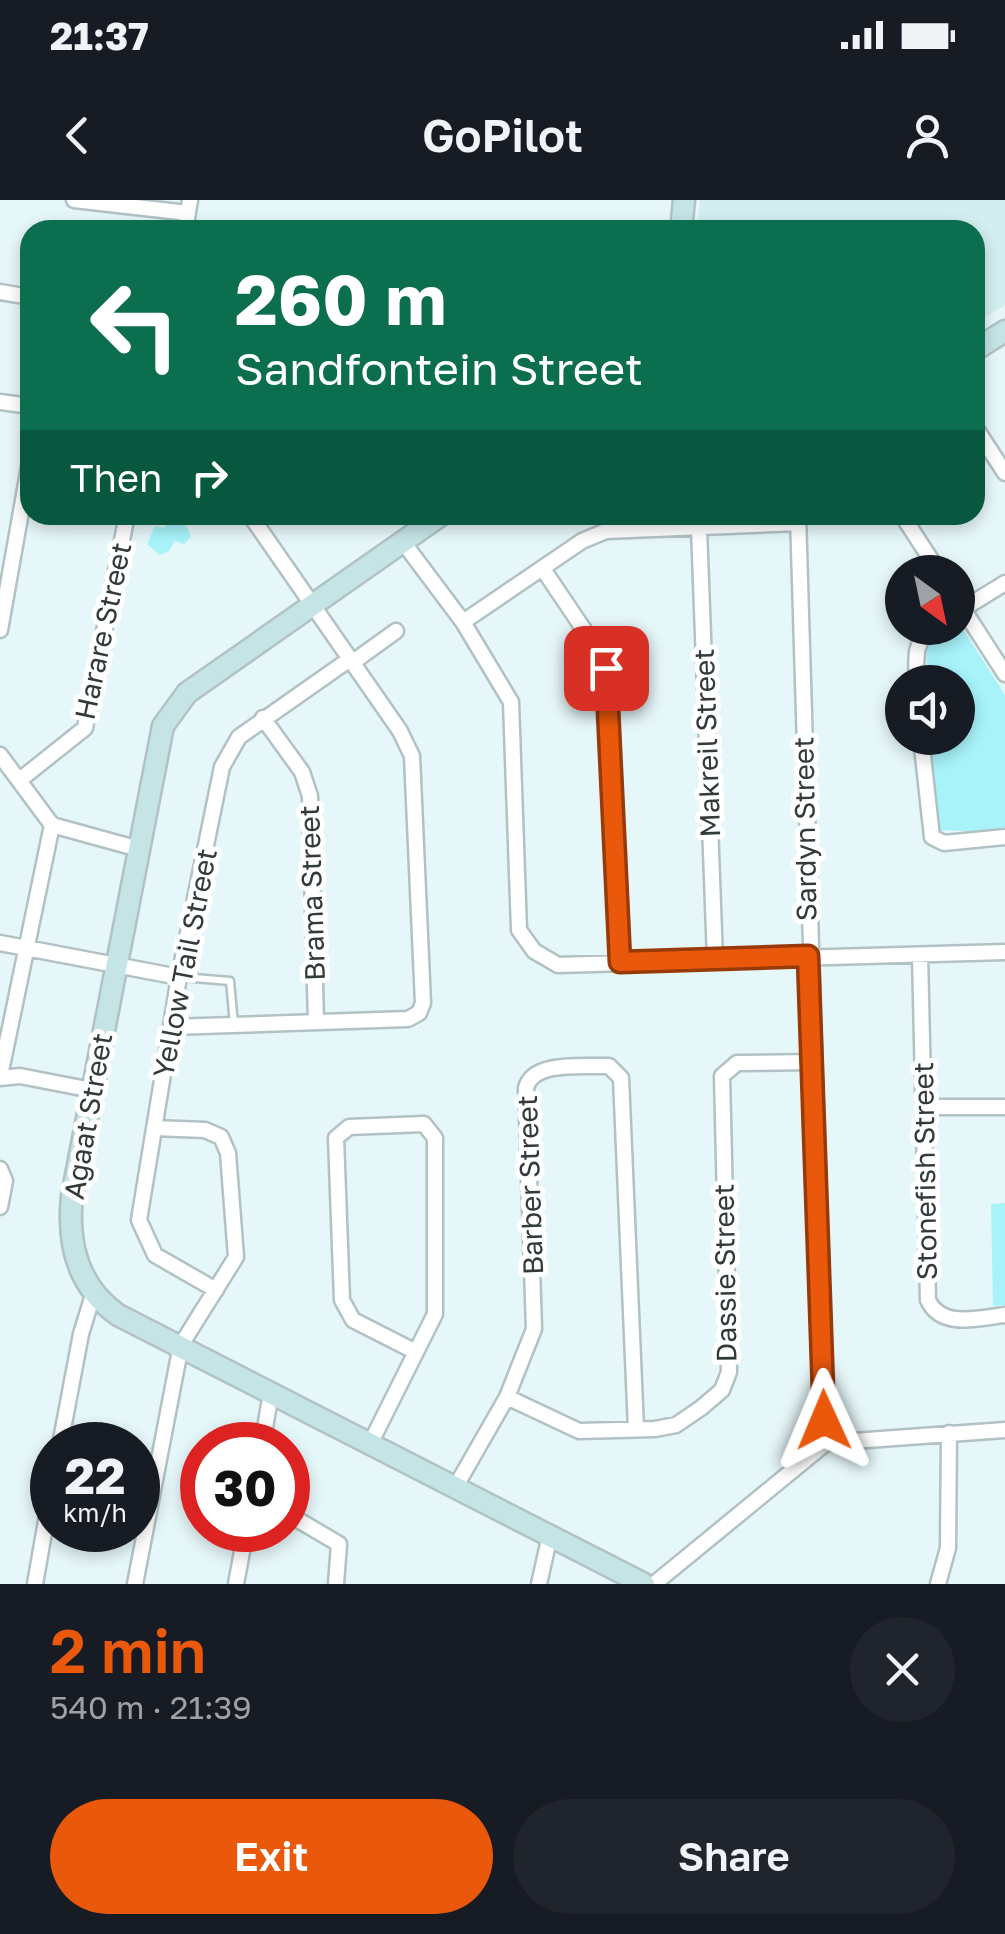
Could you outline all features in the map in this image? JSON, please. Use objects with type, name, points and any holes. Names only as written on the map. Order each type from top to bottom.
[{"type":"street","points":[[74,200],[189,206]]},
{"type":"street","points":[[985,442],[1005,473]]},
{"type":"street","points":[[0,629],[20,517]]},
{"type":"street","name":"Harare Street","points":[[21,778],[80,735],[89,719],[125,525]]},
{"type":"street","points":[[172,1027],[408,1019],[419,1014],[422,1003],[412,756],[257,525]]},
{"type":"street","name":"Agaat Street","points":[[93,1295],[76,1258],[70,1220],[163,726],[186,693],[427,525]]},
{"type":"street","points":[[463,622],[606,532],[732,525]]},
{"type":"street","name":"Sardyn Street","points":[[798,525],[808,956],[826,1444]]},
{"type":"street","points":[[908,525],[928,555]]},
{"type":"street","name":"Makreil Street","points":[[699,528],[716,959]]},
{"type":"street","points":[[403,542],[463,622],[511,702],[519,930],[534,951],[558,966],[1005,952]]},
{"type":"street","points":[[543,570],[603,658],[608,674],[620,962]]},
{"type":"street","points":[[975,599],[1005,583]]},
{"type":"street","points":[[975,631],[1005,674]]},
{"type":"street","name":"Yellow Tail Street","points":[[216,1290],[155,1255],[142,1232],[140,1207],[179,977],[226,755],[238,737],[264,718],[396,632]]},
{"type":"street","name":"Brama Street","points":[[264,718],[302,772],[310,796],[316,1022]]},
{"type":"street","points":[[0,754],[52,825],[139,849]]},
{"type":"street","points":[[923,755],[932,837],[944,843],[1005,837]]},
{"type":"street","points":[[52,825],[1,1077],[92,1090]]},
{"type":"street","points":[[0,943],[179,977]]},
{"type":"street","name":"Stonefish Street","points":[[920,956],[928,1300],[938,1315],[948,1319],[1005,1315]]},
{"type":"street","name":"Dassie Street","points":[[507,1397],[579,1432],[676,1425],[722,1390],[729,1372],[722,1076],[738,1064],[812,1062]]},
{"type":"street","name":"Barber Street","points":[[456,1486],[507,1397],[535,1320],[526,1082],[540,1070],[610,1066],[622,1082],[636,1429]]},
{"type":"street","points":[[924,1107],[1005,1107]]},
{"type":"street","points":[[371,1442],[416,1352],[437,1305],[436,1138],[424,1124],[349,1127],[336,1138],[342,1300],[352,1320],[416,1352]]},
{"type":"street","points":[[135,1584],[180,1345],[236,1257],[228,1153],[221,1137],[205,1130],[154,1128]]},
{"type":"street","points":[[0,1169],[4,1181],[0,1207]]},
{"type":"street","points":[[64,1422],[80,1334],[93,1295],[118,1315],[644,1584]]},
{"type":"street","points":[[266,1422],[272,1393]]},
{"type":"street","points":[[654,1584],[826,1444],[1005,1430]]},
{"type":"street","points":[[944,1582],[949,1434]]},
{"type":"street","points":[[310,1527],[340,1544],[336,1584]]},
{"type":"street","points":[[539,1584],[550,1535]]},
{"type":"street","points":[[35,1584],[41,1552]]},
{"type":"street","points":[[236,1584],[242,1552]]},
{"type":"lane","points":[[179,977],[230,981],[234,1025]]},
{"type":"shaded area","points":[[700,200],[1005,200],[1005,305],[985,317],[985,220],[698,220]]},
{"type":"shaded area","points":[[186,525],[191,537],[184,544],[175,541],[169,551],[160,555],[147,544],[155,526]]},
{"type":"shaded area","points":[[973,645],[1005,695],[1005,830],[1001,832],[935,830],[931,755],[975,755],[975,665],[927,665],[926,646]]},
{"type":"shaded area","points":[[1005,1203],[1005,1305],[993,1306],[991,1204]]},
{"type":"route","points":[[606,668],[620,962],[808,956],[824,1420]]}]
